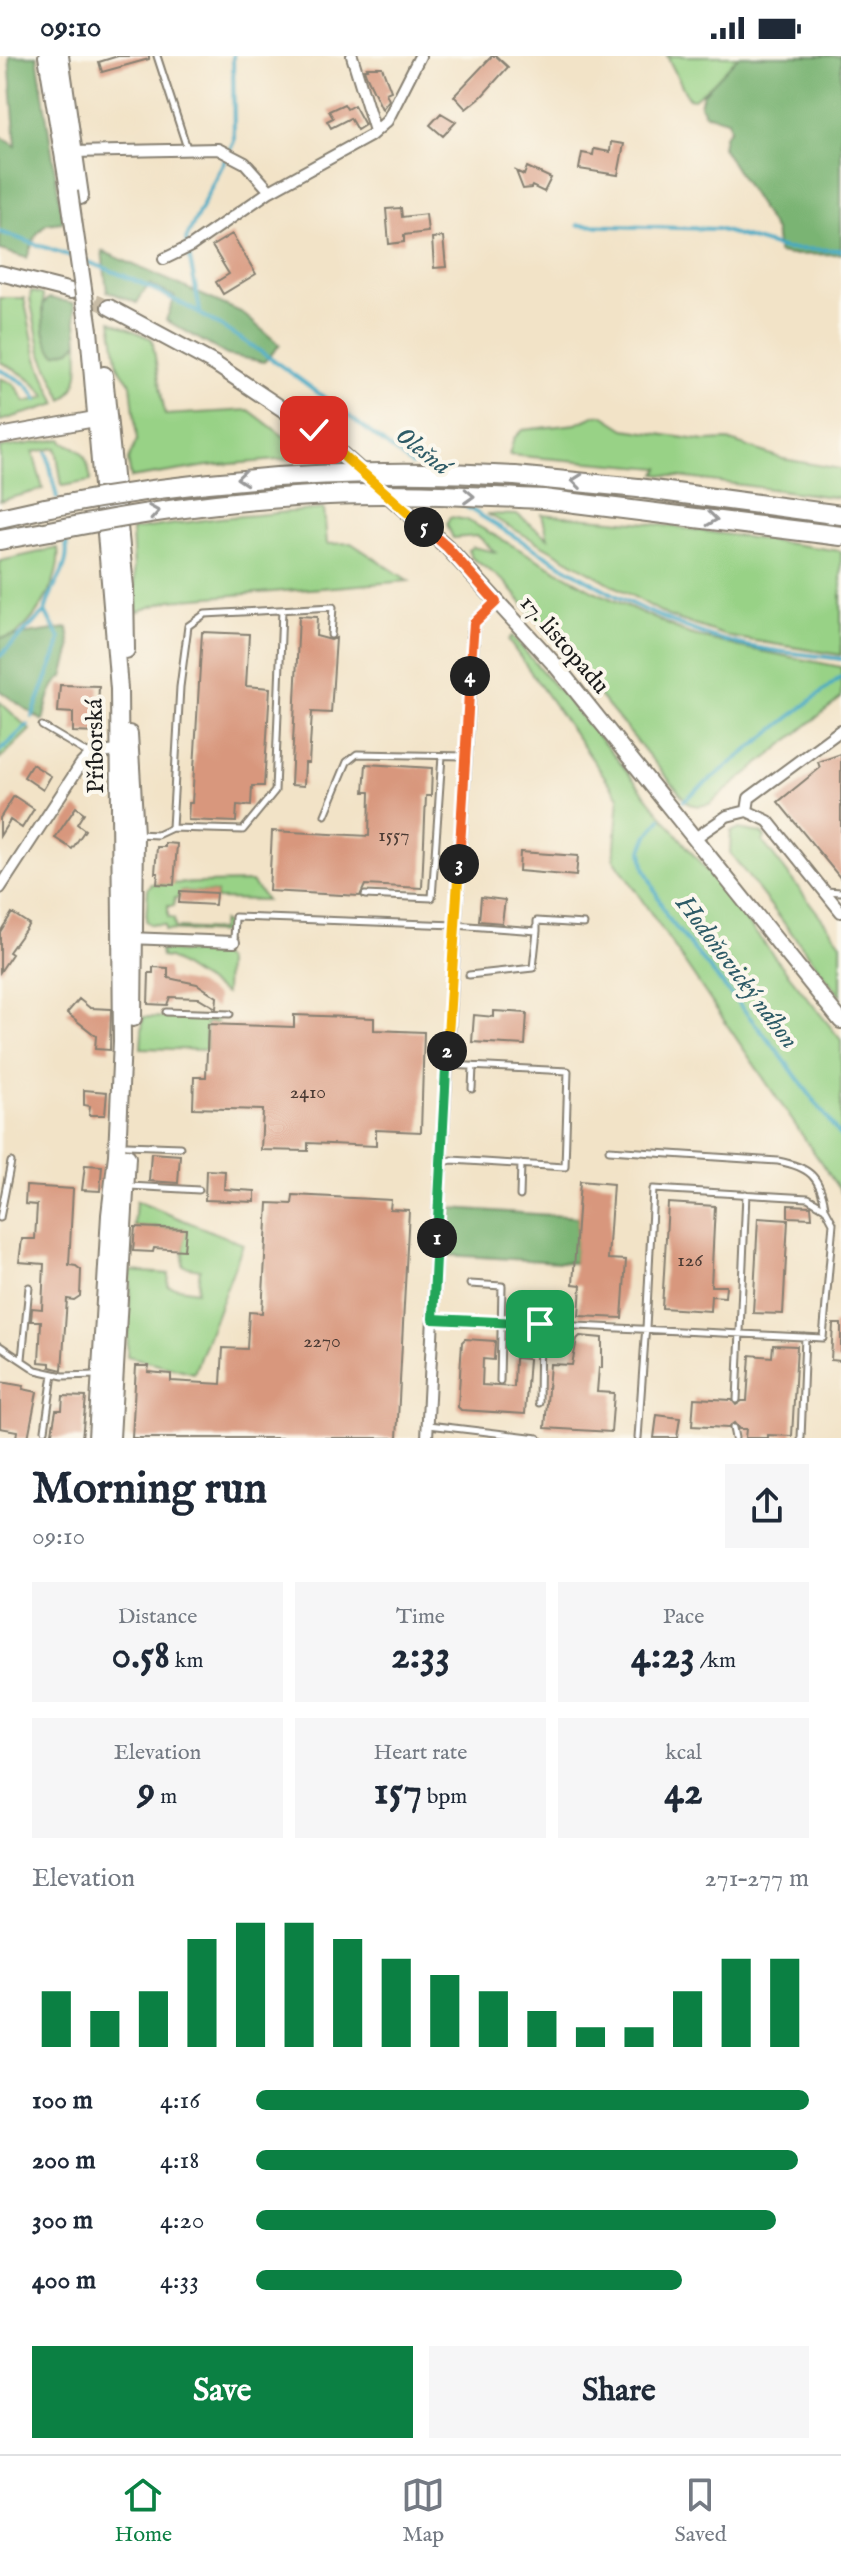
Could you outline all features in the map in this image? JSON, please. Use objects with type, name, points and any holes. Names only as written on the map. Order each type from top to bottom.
[{"type":"highway","points":[[0,518],[157,488],[271,476],[390,471],[515,476],[841,515]]},
{"type":"highway","points":[[0,540],[160,510],[272,498],[375,494],[543,499],[841,536]]},
{"type":"main road","name":"Příborská","points":[[47,56],[69,152]]},
{"type":"main road","name":"Příborská","points":[[60,56],[103,418],[125,750],[118,777],[128,834],[127,1145],[111,1438]]},
{"type":"main road","points":[[0,273],[71,291]]},
{"type":"main road","name":"17. listopadu","points":[[109,307],[215,364],[314,430],[447,547],[557,667],[841,1021]]},
{"type":"main road","points":[[0,436],[103,418]]},
{"type":"main road","name":"Příborská","points":[[97,1438],[118,1140],[128,938]]},
{"type":"street","points":[[352,56],[375,131]]},
{"type":"street","points":[[164,259],[191,246],[270,191],[375,131],[387,121],[420,56]]},
{"type":"street","points":[[69,152],[218,149],[245,163],[270,191]]},
{"type":"street","points":[[427,1438],[474,623],[496,602]]},
{"type":"street","points":[[747,811],[749,798],[841,730]]},
{"type":"street","points":[[0,888],[81,764],[90,755],[125,750]]},
{"type":"street","points":[[695,838],[727,816],[747,811],[768,821],[841,912]]},
{"type":"street","points":[[128,938],[234,942]]},
{"type":"lane","points":[[157,56],[187,149]]},
{"type":"lane","points":[[0,266],[24,277]]},
{"type":"lane","points":[[172,828],[180,687],[188,626],[205,614],[333,607],[331,635]]},
{"type":"lane","points":[[128,834],[157,835],[172,828],[243,830],[275,791],[282,610]]},
{"type":"lane","points":[[42,726],[90,755]]},
{"type":"lane","points":[[325,815],[347,762],[357,754],[466,756]]},
{"type":"lane","points":[[365,895],[432,898],[442,756]]},
{"type":"lane","points":[[824,891],[841,892]]},
{"type":"lane","points":[[234,942],[235,917],[537,931]]},
{"type":"lane","points":[[469,975],[533,968],[537,921],[584,924]]},
{"type":"lane","points":[[166,1012],[230,1014]]},
{"type":"lane","points":[[441,1163],[452,1160],[565,1167],[568,1071],[447,1065]]},
{"type":"lane","points":[[472,1089],[473,1066]]},
{"type":"lane","points":[[127,1145],[180,1147]]},
{"type":"lane","points":[[433,1319],[823,1338],[833,1223],[817,1179],[797,1165],[778,1161],[609,1150]]},
{"type":"lane","points":[[0,1218],[11,1162]]},
{"type":"lane","points":[[520,1196],[521,1164]]},
{"type":"lane","points":[[125,1185],[199,1190]]},
{"type":"lane","points":[[638,1438],[653,1189],[808,1198],[825,1208]]},
{"type":"lane","points":[[737,1400],[746,1194]]},
{"type":"lane","points":[[470,1284],[502,1286],[500,1381]]},
{"type":"lane","points":[[22,1360],[29,1287]]},
{"type":"lane","points":[[539,1403],[540,1324]]},
{"type":"lane","points":[[801,1438],[805,1337]]},
{"type":"lane","points":[[0,1346],[36,1370],[53,1374],[101,1376]]},
{"type":"lane","points":[[45,1430],[53,1374]]},
{"type":"lane","points":[[428,1425],[538,1438]]},
{"type":"lane","points":[[733,1428],[735,1438]]},
{"type":"green space","points":[[9,56],[37,56],[63,222],[46,224],[36,235],[27,258],[0,250],[0,136],[16,146]]},
{"type":"green space","points":[[667,56],[739,56],[720,78],[694,99],[688,98]]},
{"type":"green space","points":[[739,56],[841,56],[841,254],[778,253],[775,231],[722,147],[724,136],[730,129],[728,120],[705,114],[700,105],[703,94]]},
{"type":"green space","points":[[102,251],[241,312],[280,345],[264,362],[227,355],[166,320],[175,297],[149,284],[137,303],[107,291]]},
{"type":"green space","points":[[31,291],[43,295],[45,335],[70,350],[78,342],[76,381],[63,400],[41,352]]},
{"type":"green space","points":[[0,298],[24,298],[37,359],[57,404],[0,421],[0,378],[14,384],[25,402],[47,397],[26,376],[0,362]]},
{"type":"green space","points":[[49,298],[74,303],[78,342],[70,350],[56,354],[48,344],[44,331],[43,304]]},
{"type":"green space","points":[[111,321],[152,339],[165,415],[249,410],[311,457],[208,466],[131,478],[128,460],[137,440],[131,384],[118,366]]},
{"type":"green space","points":[[603,415],[625,429],[705,441],[728,440],[783,459],[841,469],[841,498],[656,474],[660,468],[509,455],[514,438],[522,430],[576,424]]},
{"type":"green space","points":[[62,439],[63,443],[76,448],[84,456],[91,481],[62,486],[56,448],[33,452],[43,489],[0,501],[0,448]]},
{"type":"green space","points":[[324,509],[327,544],[351,543],[409,581],[171,600],[136,612],[132,530],[219,518]]},
{"type":"green space","points":[[487,514],[518,515],[548,538],[542,514],[647,523],[841,551],[841,655],[730,637],[668,616]]},
{"type":"green space","points":[[450,517],[467,520],[594,591],[689,634],[841,667],[841,698],[709,804],[689,804],[505,582],[471,557],[468,550],[473,547],[495,552],[478,536],[453,538],[447,524]]},
{"type":"green space","points":[[58,548],[57,571],[41,606],[18,633],[0,638],[0,561]]},
{"type":"green space","points":[[68,628],[71,648],[63,677],[52,691],[43,721],[0,691],[0,638]]},
{"type":"green space","points":[[512,636],[613,754],[841,1040],[841,1192],[614,859],[619,797],[508,640]]},
{"type":"green space","points":[[0,702],[30,730],[0,759]]},
{"type":"green space","points":[[739,829],[761,833],[765,837],[763,842],[841,943],[841,997],[730,853],[731,831]]},
{"type":"green space","points":[[252,882],[266,900],[216,899],[216,893],[181,891],[180,897],[175,898],[174,906],[168,906],[168,917],[174,919],[175,928],[220,930],[222,921],[228,925],[224,933],[165,930],[165,925],[146,921],[148,888],[152,884]]},
{"type":"green space","points":[[160,950],[220,955],[226,962],[225,994],[169,958],[161,957]]},
{"type":"green space","points":[[143,1017],[217,1019],[217,1023],[206,1023],[206,1050],[141,1048]]},
{"type":"green space","points":[[136,1201],[243,1244],[194,1373],[127,1356],[131,1271],[169,1274],[168,1286],[197,1291],[200,1269],[183,1266],[185,1229],[134,1226]]},
{"type":"green space","points":[[451,1208],[578,1217],[575,1263],[448,1255]]},
{"type":"building","points":[[118,56],[149,56],[149,59],[102,72],[99,62]]},
{"type":"building","points":[[492,56],[508,67],[466,109],[454,96]]},
{"type":"building","points":[[382,67],[391,91],[386,93],[389,100],[382,109],[366,75],[364,69]]},
{"type":"building","points":[[344,104],[347,109],[354,105],[365,125],[357,130],[350,118],[331,128],[327,121],[333,118],[329,111]]},
{"type":"building","points":[[441,113],[456,122],[443,136],[430,125]]},
{"type":"building","points":[[611,142],[624,144],[618,175],[579,169],[582,153],[593,155],[594,149],[610,152]]},
{"type":"building","points":[[527,167],[551,178],[544,192],[532,186],[523,189],[516,171],[524,175]]},
{"type":"building","points":[[401,208],[402,217],[426,214],[428,232],[404,235],[404,242],[389,244],[386,209]]},
{"type":"building","points":[[232,234],[256,274],[223,294],[216,282],[229,274],[212,246]]},
{"type":"building","points":[[443,237],[446,267],[434,268],[432,238]]},
{"type":"building","points":[[299,616],[317,617],[316,636],[331,640],[336,638],[331,713],[312,712],[309,763],[305,763],[304,786],[291,785]]},
{"type":"building","points":[[202,632],[249,634],[246,686],[270,688],[264,786],[252,786],[251,806],[237,805],[236,822],[188,820],[189,803],[192,803]]},
{"type":"building","points":[[60,685],[99,686],[97,733],[73,732],[73,713],[58,712]]},
{"type":"building","points":[[841,754],[841,879],[778,802],[820,768],[818,762]]},
{"type":"building","points":[[32,764],[51,776],[43,790],[24,777]]},
{"type":"building","points":[[366,764],[432,768],[431,796],[426,796],[422,888],[365,885],[360,896],[269,891],[272,831],[369,836],[370,792],[364,792]]},
{"type":"building","points":[[14,796],[34,809],[22,828],[10,820],[0,836],[0,818]]},
{"type":"building","points":[[76,807],[84,813],[77,824],[85,830],[72,849],[55,838]]},
{"type":"building","points":[[165,843],[177,844],[174,885],[157,884],[157,847],[165,847]]},
{"type":"building","points":[[520,852],[578,856],[576,876],[519,871]]},
{"type":"building","points":[[180,891],[216,893],[215,905],[179,903]]},
{"type":"building","points":[[481,897],[505,900],[502,923],[479,921]]},
{"type":"building","points":[[12,913],[29,924],[9,952],[12,954],[0,972],[0,932]]},
{"type":"building","points":[[153,967],[168,968],[168,978],[197,984],[217,997],[216,1008],[199,998],[170,997],[167,1005],[148,1004],[149,973],[153,973]]},
{"type":"building","points":[[79,999],[90,1008],[111,1009],[110,1050],[95,1049],[96,1036],[67,1013]]},
{"type":"building","points":[[494,1011],[527,1013],[525,1045],[472,1042],[474,1015],[494,1017]]},
{"type":"building","points":[[294,1015],[374,1018],[374,1030],[424,1032],[421,1132],[376,1130],[376,1146],[308,1143],[308,1151],[261,1150],[263,1110],[193,1108],[194,1077],[206,1077],[208,1024],[294,1027]]},
{"type":"building","points":[[84,1090],[107,1092],[105,1115],[89,1115],[90,1106],[84,1105]]},
{"type":"building","points":[[151,1153],[180,1155],[178,1183],[149,1181]]},
{"type":"building","points":[[85,1165],[102,1166],[100,1191],[82,1190]]},
{"type":"building","points":[[206,1170],[225,1171],[224,1189],[255,1191],[255,1202],[205,1200]]},
{"type":"building","points":[[580,1181],[613,1184],[608,1259],[626,1260],[622,1318],[579,1316],[581,1285],[573,1284]]},
{"type":"building","points":[[26,1186],[73,1189],[69,1265],[81,1270],[80,1296],[74,1300],[67,1299],[62,1370],[50,1367],[50,1363],[39,1362],[41,1321],[31,1321],[32,1308],[42,1309],[44,1264],[19,1262],[22,1239],[35,1239],[37,1205],[25,1204]]},
{"type":"building","points":[[293,1195],[391,1200],[390,1209],[409,1210],[397,1438],[132,1438],[136,1366],[149,1366],[148,1372],[171,1374],[171,1381],[221,1384],[223,1348],[247,1349],[249,1312],[262,1313],[268,1203],[292,1204]]},
{"type":"building","points":[[668,1203],[715,1206],[711,1286],[726,1286],[725,1297],[711,1296],[710,1311],[662,1308]]},
{"type":"building","points":[[788,1205],[811,1206],[812,1218],[788,1217]]},
{"type":"building","points":[[758,1218],[788,1220],[783,1314],[753,1313]]},
{"type":"building","points":[[135,1227],[186,1229],[184,1250],[154,1248],[153,1252],[133,1251]]},
{"type":"building","points":[[833,1324],[841,1324],[841,1361],[831,1360]]},
{"type":"building","points":[[580,1336],[602,1338],[602,1368],[599,1368],[597,1392],[614,1393],[611,1432],[545,1428],[550,1364],[572,1365]]},
{"type":"building","points":[[465,1339],[495,1341],[494,1360],[483,1359],[482,1385],[514,1387],[515,1358],[529,1359],[525,1414],[461,1410],[458,1407],[462,1342]]},
{"type":"building","points":[[773,1345],[797,1346],[792,1436],[745,1438],[746,1429],[739,1429],[734,1423],[728,1428],[692,1426],[694,1398],[732,1400],[736,1405],[747,1401],[750,1355],[772,1357]]},
{"type":"building","points":[[0,1382],[24,1386],[23,1389],[37,1392],[28,1438],[16,1438],[17,1431],[0,1428]]},
{"type":"building","points":[[63,1396],[86,1397],[82,1438],[51,1438],[56,1410],[62,1410]]},
{"type":"building","points":[[657,1415],[680,1418],[677,1438],[654,1438]]},
{"type":"waterway","points":[[200,311],[186,239],[234,141],[233,56]]},
{"type":"waterway","points":[[578,225],[717,229],[785,249],[841,250]]},
{"type":"waterway","name":"Olešná","points":[[0,232],[73,257]]},
{"type":"waterway","name":"Olešná","points":[[85,261],[174,299],[216,323],[296,377],[412,465]]},
{"type":"waterway","points":[[0,370],[26,385],[37,400]]},
{"type":"waterway","points":[[47,453],[57,498]]},
{"type":"waterway","name":"Olešná","points":[[460,503],[594,584],[664,618],[738,644],[841,659]]},
{"type":"waterway","points":[[32,717],[60,638],[45,612],[64,568],[65,534]]},
{"type":"waterway","points":[[0,656],[44,613]]},
{"type":"waterway","name":"Hodoňovický náhon","points":[[683,801],[841,677]]},
{"type":"waterway","points":[[0,751],[28,725]]},
{"type":"waterway","name":"Hodoňovický náhon","points":[[661,819],[648,835],[642,850],[644,867],[667,917],[776,1049],[841,1137]]},
{"type":"tunnel","points":[[76,293],[109,307]]},
{"type":"route","points":[[314,430],[447,547],[496,602],[474,623],[433,1319],[540,1324]]}]
